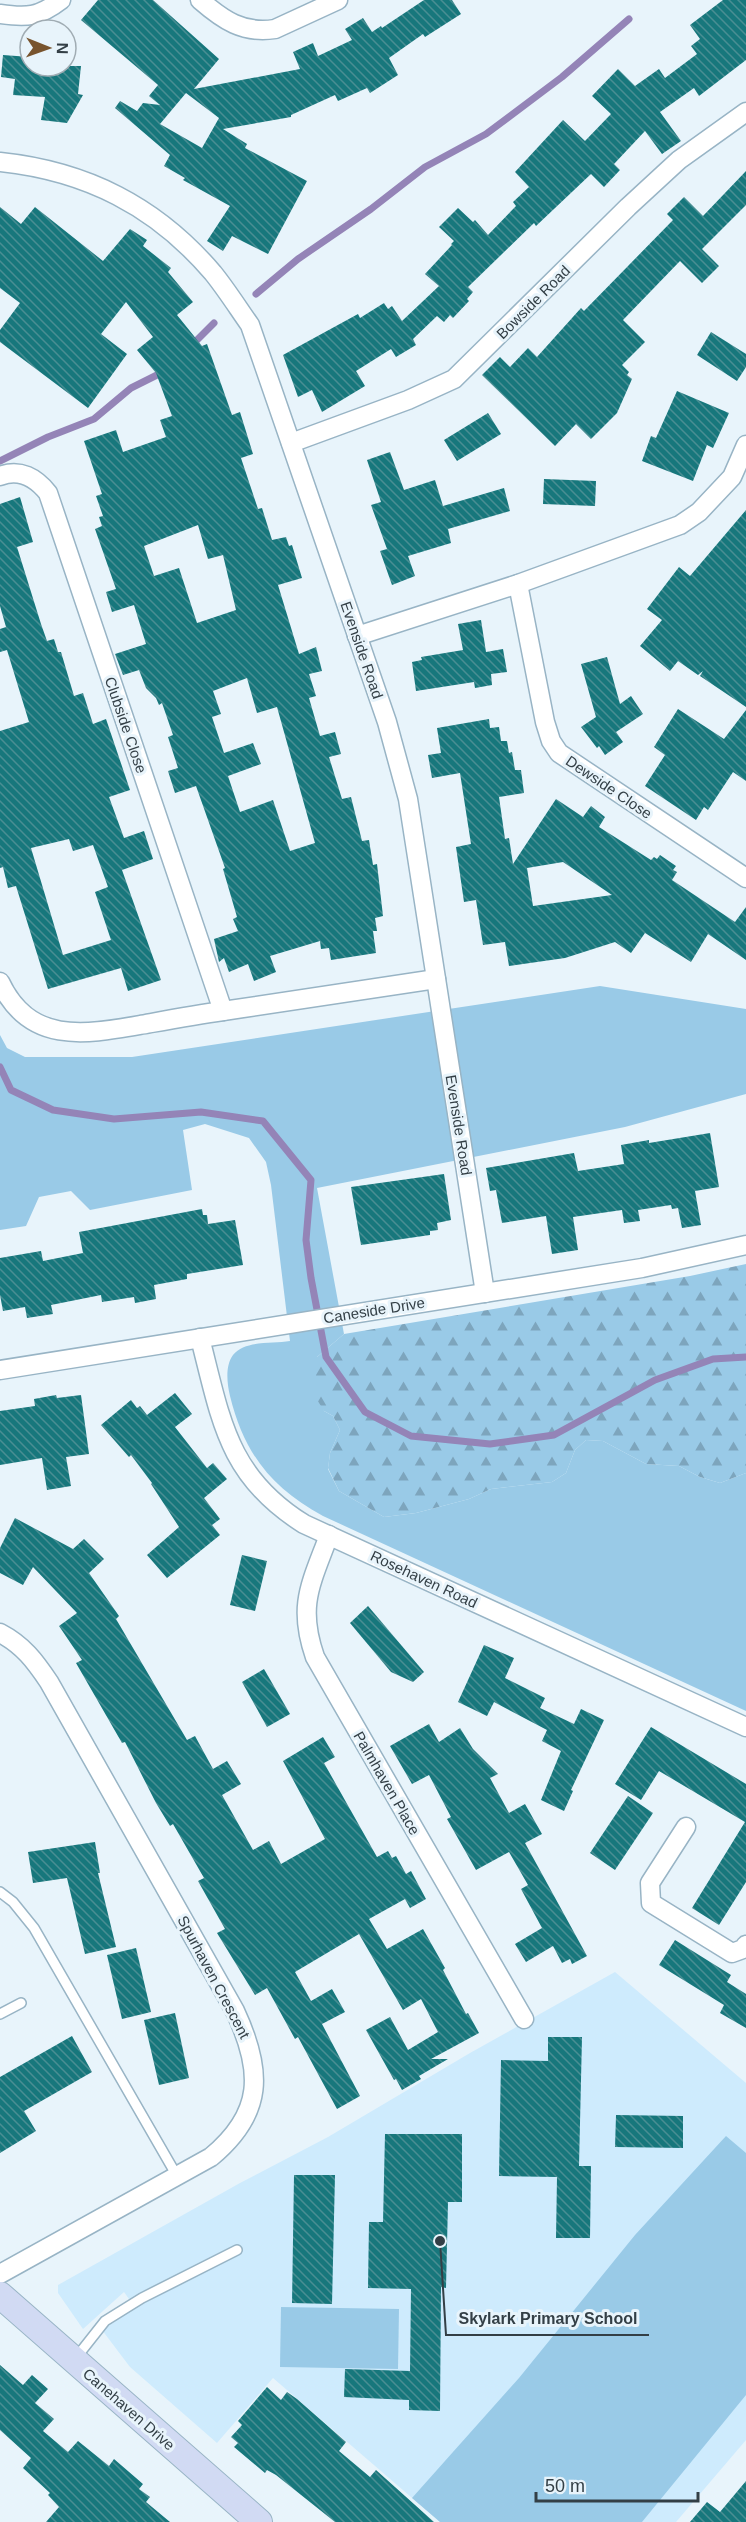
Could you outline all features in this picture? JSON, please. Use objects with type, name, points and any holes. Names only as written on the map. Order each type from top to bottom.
[{"type":"street","points":[[0,14],[32,16],[47,10],[61,0]]},
{"type":"street","points":[[200,0],[220,18],[238,27],[264,31],[275,29],[338,0]]},
{"type":"street","name":"Bowside Road","points":[[291,443],[408,400],[454,379],[628,207],[679,160],[746,112]]},
{"type":"street","name":"Evenside Road","points":[[0,162],[28,165],[79,178],[132,202],[177,236],[213,273],[250,325],[387,722],[408,799],[484,1293]]},
{"type":"street","points":[[357,636],[518,584],[680,525],[739,483],[746,445]]},
{"type":"street","name":"Clubside Close","points":[[0,476],[26,475],[38,479],[48,493],[223,1011]]},
{"type":"street","name":"Dewside Close","points":[[518,584],[545,722],[551,741],[559,753],[746,878]]},
{"type":"street","points":[[0,982],[8,1000],[22,1015],[44,1027],[70,1033],[98,1032],[436,979]]},
{"type":"street","name":"Caneside Drive","points":[[0,1370],[642,1268],[746,1245]]},
{"type":"street","name":"Rosehaven Road","points":[[200,1338],[226,1434],[245,1471],[280,1508],[304,1524],[746,1727]]},
{"type":"street","name":"Palmhaven Place","points":[[330,1535],[311,1584],[306,1608],[306,1632],[315,1657],[524,2019]]},
{"type":"street","name":"Spurhaven Crescent","points":[[0,1633],[14,1640],[30,1654],[50,1682],[235,2011],[249,2039],[254,2058],[254,2081],[250,2103],[243,2124],[230,2141],[211,2157],[0,2274]]},
{"type":"street","points":[[686,1827],[650,1883],[651,1903],[732,1953],[743,1949],[746,1944]]},
{"type":"street","name":"Canehaven Drive","points":[[0,2295],[259,2522]]},
{"type":"lane","points":[[0,1892],[13,1902],[34,1928],[177,2176]]},
{"type":"lane","points":[[0,2014],[21,2002]]},
{"type":"lane","points":[[73,2361],[105,2321],[142,2298],[237,2250]]},
{"type":"shaded area","points":[[615,1972],[746,2083],[746,2440],[676,2522],[440,2522],[273,2378],[217,2443],[130,2367],[102,2330],[134,2306],[124,2292],[83,2329],[58,2293],[58,2285],[240,2183],[328,2137],[470,2053]]},
{"type":"green space","points":[[600,986],[746,1009],[746,1094],[625,1127],[317,1188],[344,1334],[317,1357],[324,1411],[333,1416],[340,1430],[330,1453],[328,1469],[339,1491],[384,1517],[416,1513],[469,1499],[491,1489],[552,1482],[566,1473],[575,1450],[586,1440],[603,1441],[646,1464],[679,1466],[700,1477],[720,1483],[746,1473],[746,1711],[323,1516],[274,1481],[262,1467],[243,1435],[230,1396],[227,1375],[230,1359],[238,1350],[252,1345],[290,1341],[271,1185],[266,1162],[249,1138],[205,1124],[183,1130],[192,1190],[90,1210],[71,1191],[39,1197],[26,1226],[0,1230],[0,1035],[7,1048],[25,1057],[132,1057]]},
{"type":"green space","points":[[746,1264],[746,1473],[720,1483],[700,1477],[679,1466],[646,1464],[603,1441],[586,1440],[575,1450],[566,1473],[552,1482],[491,1489],[469,1499],[416,1513],[384,1517],[339,1491],[328,1468],[330,1453],[340,1430],[333,1416],[324,1411],[316,1398],[315,1365],[317,1357],[344,1334],[690,1276]]},
{"type":"green space","points":[[726,2136],[746,2153],[746,2395],[642,2522],[440,2522],[412,2498],[519,2378],[635,2235]]},
{"type":"green space","points":[[281,2307],[399,2309],[398,2369],[280,2367]]},
{"type":"building","points":[[98,0],[153,0],[219,59],[194,89],[300,69],[293,52],[313,43],[318,56],[352,40],[345,29],[363,18],[372,32],[381,26],[382,28],[424,0],[452,0],[461,14],[425,37],[423,34],[389,58],[398,75],[370,93],[367,88],[338,101],[335,95],[291,117],[223,129],[247,144],[245,148],[307,181],[268,254],[232,236],[223,251],[207,241],[230,206],[183,180],[185,178],[164,166],[170,155],[115,108],[120,101],[137,111],[143,103],[160,105],[149,96],[158,85],[81,20]],"holes":[[[186,93],[219,118],[202,148],[160,124]]]},
{"type":"building","points":[[723,0],[746,0],[746,60],[699,96],[694,88],[660,112],[681,141],[662,154],[645,131],[614,164],[620,170],[604,187],[591,174],[536,226],[534,223],[468,287],[473,292],[467,299],[469,301],[453,318],[450,315],[444,322],[437,316],[413,339],[416,345],[396,357],[391,349],[356,371],[365,386],[322,412],[312,390],[298,397],[283,355],[358,314],[360,318],[384,303],[388,309],[392,306],[402,321],[439,286],[425,274],[454,241],[439,227],[458,208],[473,222],[475,220],[488,235],[516,206],[513,202],[529,187],[515,172],[563,120],[585,141],[611,114],[592,96],[618,69],[635,86],[659,69],[665,78],[697,54],[691,46],[700,39],[690,25]]},
{"type":"building","points":[[3,55],[18,56],[18,78],[78,78],[78,66],[81,66],[78,94],[83,95],[67,123],[41,120],[45,97],[13,95],[15,79],[1,77]]},
{"type":"building","points":[[746,171],[746,205],[702,249],[719,266],[702,283],[680,261],[623,320],[645,342],[622,365],[632,379],[617,413],[591,439],[576,424],[555,446],[482,375],[500,357],[510,367],[528,348],[537,357],[581,308],[584,311],[673,220],[667,214],[684,197],[703,216]]},
{"type":"building","points":[[0,207],[21,224],[35,207],[103,261],[130,229],[147,240],[143,246],[171,268],[168,272],[193,302],[177,315],[202,346],[207,344],[232,415],[240,412],[253,454],[241,458],[258,509],[262,508],[272,540],[286,537],[289,546],[292,545],[302,578],[278,585],[299,654],[316,647],[322,671],[309,674],[316,696],[309,698],[320,736],[335,732],[341,754],[329,757],[342,799],[351,797],[362,841],[369,840],[373,865],[377,864],[383,916],[375,918],[377,931],[373,931],[376,953],[331,960],[329,948],[321,949],[320,941],[270,956],[276,972],[254,981],[248,964],[229,972],[224,958],[219,962],[214,939],[238,931],[233,919],[237,917],[223,869],[225,868],[196,786],[175,793],[168,771],[178,768],[168,737],[173,735],[162,703],[159,705],[156,698],[146,688],[139,670],[123,675],[115,654],[146,644],[134,605],[112,612],[106,592],[116,589],[95,529],[102,526],[99,517],[103,516],[96,496],[102,494],[84,441],[116,430],[123,452],[166,437],[160,420],[172,416],[156,373],[137,350],[153,337],[126,302],[101,334],[127,354],[88,408],[0,342],[0,330],[20,303],[0,288]],"holes":[[[198,525],[208,559],[223,555],[236,610],[197,623],[179,568],[154,576],[144,546]],[[247,678],[257,713],[277,707],[315,843],[290,851],[273,800],[240,812],[228,776],[261,764],[253,743],[224,753],[212,717],[221,714],[213,691]]]},
{"type":"building","points":[[711,332],[746,354],[746,367],[737,381],[697,355]]},
{"type":"building","points":[[677,391],[729,413],[713,448],[707,445],[693,481],[642,461],[651,436],[656,438]]},
{"type":"building","points":[[488,413],[501,434],[457,461],[444,440]]},
{"type":"building","points":[[390,452],[404,490],[435,480],[443,506],[504,488],[510,511],[448,529],[451,543],[408,556],[415,576],[392,585],[380,551],[387,549],[371,505],[381,502],[367,460]]},
{"type":"building","points":[[544,479],[596,481],[595,506],[543,504]]},
{"type":"building","points":[[20,497],[33,542],[17,547],[47,641],[54,639],[58,652],[61,652],[74,696],[83,693],[93,724],[106,719],[130,790],[109,797],[124,838],[144,831],[153,859],[122,870],[161,980],[128,991],[121,968],[48,989],[16,886],[8,888],[3,867],[0,868],[0,731],[29,722],[7,650],[0,652],[0,629],[6,627],[0,606],[0,504]],"holes":[[[69,839],[73,851],[93,845],[108,887],[95,892],[111,940],[63,955],[31,848]]]},
{"type":"building","points":[[746,510],[746,707],[700,676],[703,671],[698,675],[678,661],[670,671],[640,646],[662,620],[647,609],[679,567],[690,576]]},
{"type":"building","points":[[481,620],[486,652],[503,649],[507,672],[491,674],[492,685],[475,688],[474,682],[416,691],[412,662],[422,660],[421,657],[463,650],[458,624]]},
{"type":"building","points":[[607,657],[620,704],[631,696],[643,714],[616,732],[623,742],[605,755],[581,727],[596,717],[581,664]]},
{"type":"building","points":[[678,709],[724,739],[746,710],[746,781],[733,772],[708,810],[704,807],[696,820],[645,786],[665,755],[654,747]]},
{"type":"building","points":[[489,719],[490,728],[499,727],[501,741],[507,741],[509,753],[512,752],[515,770],[521,770],[524,793],[499,797],[505,839],[509,838],[513,864],[556,799],[583,817],[591,806],[605,817],[599,827],[651,860],[654,857],[657,859],[660,855],[676,866],[673,870],[677,872],[672,880],[735,922],[746,907],[746,960],[708,934],[691,962],[645,933],[631,953],[615,942],[565,958],[509,966],[505,942],[483,945],[476,900],[464,902],[456,847],[471,844],[460,773],[432,778],[428,755],[441,753],[437,728]],"holes":[[[563,862],[612,895],[533,906],[527,868]]]},
{"type":"building","points":[[710,1133],[719,1187],[695,1191],[701,1225],[682,1228],[678,1208],[672,1209],[671,1205],[638,1210],[640,1221],[624,1223],[622,1210],[573,1217],[578,1250],[552,1254],[546,1216],[502,1223],[496,1190],[490,1191],[486,1168],[574,1153],[578,1171],[624,1164],[621,1145]]},
{"type":"building","points":[[444,1174],[451,1220],[437,1223],[438,1230],[430,1231],[430,1235],[361,1245],[351,1187]]},
{"type":"building","points":[[202,1209],[203,1215],[207,1215],[208,1224],[235,1220],[243,1265],[187,1274],[187,1279],[154,1285],[156,1299],[135,1303],[134,1297],[102,1302],[101,1295],[51,1305],[53,1314],[27,1318],[25,1307],[3,1311],[0,1295],[0,1258],[41,1251],[43,1261],[83,1253],[79,1232]]},
{"type":"building","points":[[175,1393],[192,1414],[175,1427],[207,1468],[213,1463],[227,1479],[204,1498],[220,1519],[212,1525],[220,1535],[167,1578],[147,1555],[179,1527],[152,1483],[131,1455],[129,1457],[101,1425],[131,1400],[147,1415]]},
{"type":"building","points":[[56,1395],[57,1398],[81,1395],[89,1454],[66,1457],[71,1486],[47,1490],[42,1458],[0,1465],[0,1411],[35,1406],[34,1399]]},
{"type":"building","points":[[15,1518],[73,1549],[84,1539],[104,1559],[89,1573],[119,1616],[116,1619],[187,1740],[195,1736],[213,1769],[227,1761],[241,1784],[222,1795],[253,1850],[269,1841],[281,1864],[325,1839],[283,1761],[323,1737],[335,1757],[324,1763],[377,1857],[388,1851],[392,1858],[396,1856],[406,1874],[411,1871],[426,1899],[410,1908],[405,1899],[369,1919],[387,1949],[423,1929],[445,1968],[443,1970],[466,2014],[468,2013],[479,2033],[431,2059],[448,2059],[419,2076],[421,2079],[402,2090],[366,2030],[390,2017],[408,2050],[438,2032],[421,1999],[403,2010],[359,1934],[295,1972],[311,2001],[332,1989],[345,2012],[322,2024],[360,2096],[337,2109],[298,2037],[295,2039],[267,1988],[255,1995],[217,1933],[225,1929],[198,1881],[204,1878],[173,1824],[170,1826],[156,1803],[125,1742],[122,1743],[76,1663],[82,1660],[59,1626],[77,1613],[33,1567],[23,1585],[0,1573],[0,1548]]},
{"type":"building","points":[[242,1555],[267,1561],[255,1611],[230,1605]]},
{"type":"building","points":[[368,1606],[424,1672],[413,1682],[391,1672],[350,1623]]},
{"type":"building","points":[[484,1645],[514,1658],[505,1678],[545,1698],[540,1708],[574,1724],[581,1709],[604,1720],[571,1790],[573,1791],[564,1811],[541,1800],[561,1751],[542,1741],[547,1730],[494,1702],[487,1716],[458,1702]]},
{"type":"building","points":[[264,1669],[290,1714],[267,1727],[242,1682]]},
{"type":"building","points":[[429,1724],[439,1742],[460,1728],[473,1749],[498,1774],[490,1778],[509,1813],[525,1804],[542,1834],[525,1843],[587,1956],[572,1964],[570,1959],[562,1963],[553,1946],[526,1962],[515,1944],[542,1928],[521,1889],[528,1885],[509,1852],[476,1870],[447,1819],[451,1817],[429,1775],[412,1784],[390,1746]]},
{"type":"building","points":[[651,1727],[746,1784],[746,1882],[719,1925],[692,1908],[745,1822],[659,1771],[641,1800],[615,1784]]},
{"type":"building","points":[[628,1796],[653,1813],[615,1870],[590,1853]]},
{"type":"building","points":[[95,1842],[100,1873],[98,1873],[116,1947],[85,1954],[67,1878],[33,1883],[28,1852]]},
{"type":"building","points":[[675,1940],[731,1975],[727,1982],[746,1994],[746,2028],[720,2013],[724,2005],[659,1965]]},
{"type":"building","points":[[136,1948],[151,2012],[122,2019],[107,1955]]},
{"type":"building","points":[[175,2013],[189,2078],[159,2085],[144,2020]]},
{"type":"building","points":[[72,2036],[92,2072],[24,2111],[36,2131],[0,2153],[0,2077]]},
{"type":"building","points":[[548,2037],[582,2037],[579,2166],[591,2166],[590,2238],[556,2238],[557,2177],[499,2176],[501,2060],[548,2061]]},
{"type":"building","points":[[616,2115],[683,2116],[683,2148],[615,2147]]},
{"type":"building","points":[[385,2134],[462,2134],[462,2202],[448,2202],[446,2288],[441,2287],[440,2411],[409,2410],[409,2400],[344,2397],[345,2369],[410,2371],[411,2289],[368,2288],[369,2222],[383,2222]]},
{"type":"building","points":[[294,2175],[335,2175],[332,2304],[292,2303]]},
{"type":"building","points":[[0,2365],[23,2385],[32,2375],[48,2389],[35,2403],[54,2419],[43,2431],[68,2452],[78,2441],[109,2466],[114,2459],[143,2484],[139,2489],[150,2497],[146,2502],[170,2522],[46,2522],[59,2507],[48,2495],[50,2493],[23,2468],[31,2458],[0,2430]]},
{"type":"building","points":[[267,2387],[281,2400],[287,2392],[297,2399],[346,2442],[339,2451],[370,2477],[376,2470],[434,2522],[335,2522],[276,2475],[267,2470],[265,2473],[234,2447],[238,2443],[231,2437],[242,2425],[238,2421]]},
{"type":"building","points":[[746,2481],[746,2522],[690,2522],[707,2502],[720,2512]]},
{"type":"waterway","points":[[256,294],[298,259],[371,209],[425,167],[486,134],[562,77],[629,19]]},
{"type":"waterway","points":[[192,345],[214,323]]},
{"type":"waterway","points":[[0,461],[48,437],[94,419],[131,388],[164,370]]},
{"type":"waterway","points":[[0,1067],[11,1090],[53,1110],[114,1119],[201,1112],[263,1121],[311,1180],[306,1240],[326,1357],[365,1412],[411,1436],[490,1444],[554,1435],[655,1380],[713,1359],[746,1357]]},
{"type":"place","name":"Skylark Primary School","points":[[440,2241]]}]
